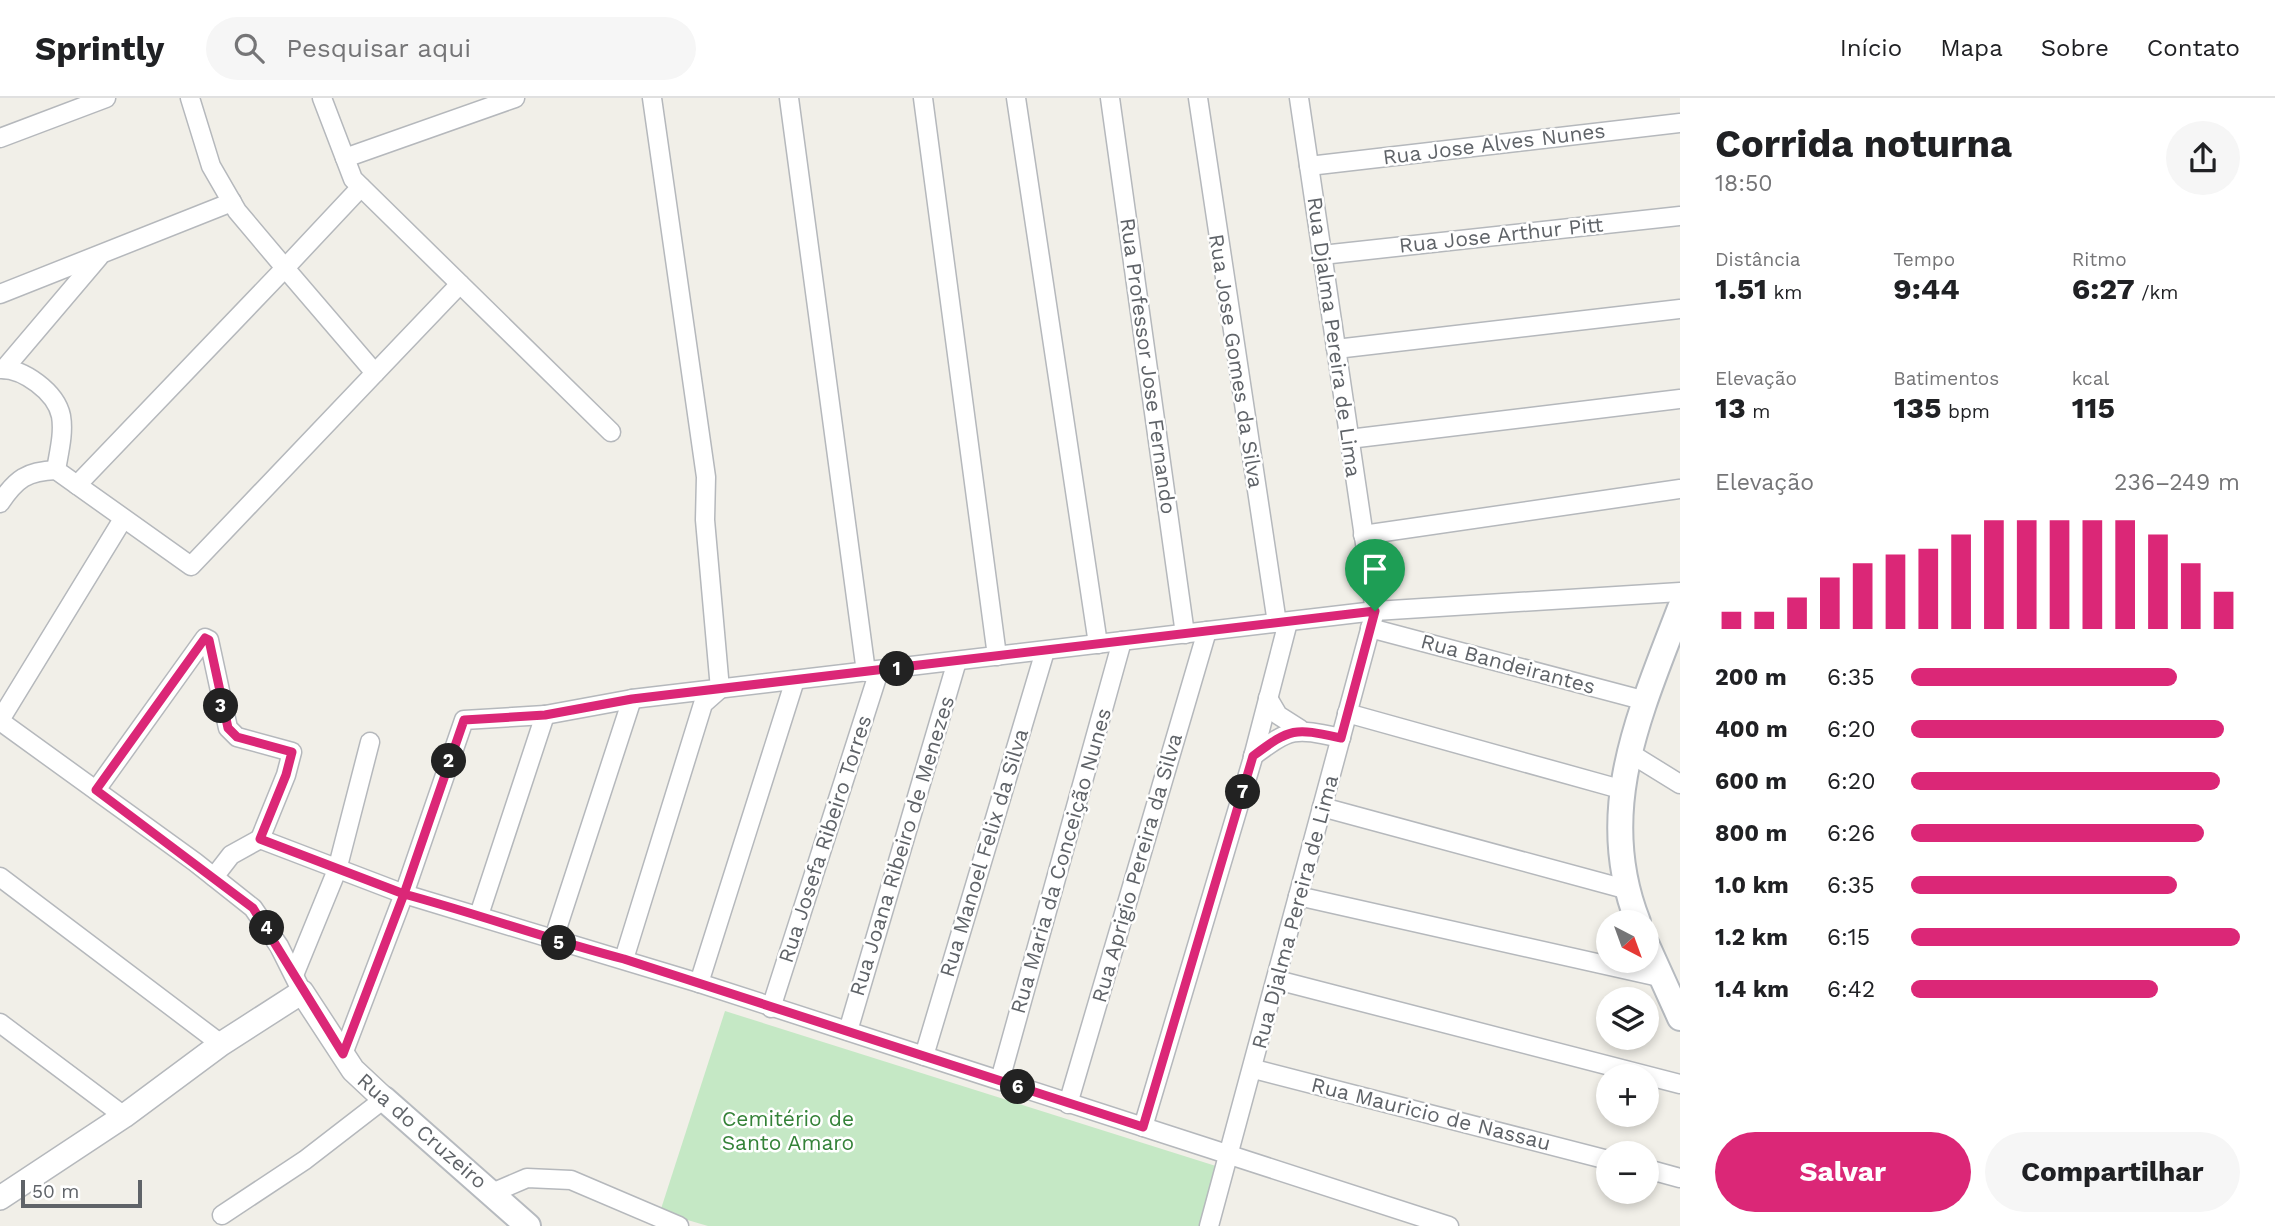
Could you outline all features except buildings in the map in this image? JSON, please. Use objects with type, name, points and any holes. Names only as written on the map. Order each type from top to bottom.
[{"type":"main road","points":[[1633,910],[1625,889],[1620,789],[1628,752],[1680,608]]},
{"type":"main road","points":[[1659,968],[1680,1018]]},
{"type":"main road","name":"Rua do Cruzeiro","points":[[384,1099],[528,1226]]},
{"type":"street","points":[[0,138],[106,98]]},
{"type":"street","points":[[190,98],[211,166],[232,202],[375,373]]},
{"type":"street","points":[[322,98],[353,179],[611,432]]},
{"type":"street","points":[[345,158],[515,98]]},
{"type":"street","points":[[652,98],[706,477],[705,520],[720,689]]},
{"type":"street","points":[[789,98],[873,672]]},
{"type":"street","points":[[923,98],[997,656]]},
{"type":"street","points":[[1016,98],[1098,644]]},
{"type":"street","name":"Rua Professor Jose Fernando","points":[[1110,98],[1185,634]]},
{"type":"street","name":"Rua Jose Gomes da Silva","points":[[1198,98],[1282,623]]},
{"type":"street","name":"Rua Djalma Pereira de Lima","points":[[1209,1226],[1254,1069],[1372,619],[1363,535],[1299,98]]},
{"type":"street","name":"Rua Jose Alves Nunes","points":[[1309,166],[1680,123]]},
{"type":"street","points":[[77,485],[361,187]]},
{"type":"street","points":[[0,294],[232,202]]},
{"type":"street","name":"Rua Jose Arthur Pitt","points":[[1322,255],[1680,216]]},
{"type":"street","points":[[2,369],[101,254]]},
{"type":"street","points":[[0,503],[19,478],[29,472],[56,470],[191,566],[460,284]]},
{"type":"street","points":[[1336,349],[1680,309]]},
{"type":"street","points":[[2,369],[19,370],[33,379],[61,412],[62,429],[56,470]]},
{"type":"street","points":[[1349,439],[1680,399]]},
{"type":"street","points":[[1363,535],[1680,489]]},
{"type":"street","points":[[123,519],[0,721],[253,908],[298,983]]},
{"type":"street","points":[[343,1054],[404,894],[464,720],[545,715],[632,699],[1282,623],[1372,619],[1680,592]]},
{"type":"street","name":"Rua Bandeirantes","points":[[1372,619],[1646,701]]},
{"type":"street","points":[[1143,1127],[1253,756],[1268,698],[1282,623]]},
{"type":"street","name":"Rua Aprigio Pereira da Silva","points":[[1068,1104],[1207,631]]},
{"type":"street","points":[[96,790],[205,638],[209,640],[228,728],[237,737],[292,752],[286,775],[260,839],[231,855],[214,877]]},
{"type":"street","name":"Rua Maria da Conceição Nunes","points":[[1000,1080],[1122,642]]},
{"type":"street","name":"Rua Manoel Felix da Silva","points":[[924,1056],[1045,651]]},
{"type":"street","name":"Rua Joana Ribeiro de Menezes","points":[[848,1031],[957,661]]},
{"type":"street","name":"Rua Josefa Ribeiro Torres","points":[[771,1008],[873,672]]},
{"type":"street","points":[[699,983],[795,680]]},
{"type":"street","points":[[624,959],[703,704],[720,689]]},
{"type":"street","points":[[1268,698],[1278,715],[1300,729],[1341,738]]},
{"type":"street","points":[[553,941],[632,699]]},
{"type":"street","points":[[1347,713],[1620,789]]},
{"type":"street","points":[[479,915],[545,715]]},
{"type":"street","points":[[1253,756],[1280,736],[1300,729]]},
{"type":"street","points":[[4,1188],[124,1116],[298,983],[337,870],[370,742]]},
{"type":"street","points":[[1628,752],[1680,784]]},
{"type":"street","points":[[1322,807],[1625,889]]},
{"type":"street","points":[[260,839],[404,894],[479,915],[553,941],[624,959],[1449,1226]]},
{"type":"street","points":[[0,877],[221,1044]]},
{"type":"street","points":[[1298,896],[1668,986]]},
{"type":"street","points":[[1277,980],[1680,1084]]},
{"type":"street","name":"Rua do Cruzeiro","points":[[298,983],[353,1070],[384,1099]]},
{"type":"street","points":[[0,1023],[124,1116]]},
{"type":"street","name":"Rua Mauricio de Nassau","points":[[1254,1069],[1596,1157]]},
{"type":"street","points":[[222,1215],[305,1160],[384,1099]]},
{"type":"street","points":[[1659,1172],[1680,1178]]},
{"type":"street","points":[[492,1193],[527,1178],[571,1180],[679,1226]]},
{"type":"green space","name":"Cemitério de Santo Amaro","points":[[725,1011],[1219,1167],[1200,1226],[708,1226],[660,1212]]},
{"type":"route","points":[[1375,611],[632,699],[545,715],[470,718],[461,724],[404,894],[260,839],[286,775],[292,752],[237,737],[228,728],[222,712],[209,640],[205,638],[200,641],[96,790],[253,908],[279,946],[302,992],[343,1054],[404,894],[479,915],[553,941],[624,959],[1143,1127],[1253,756],[1280,736],[1300,729],[1341,738],[1375,611]]}]
